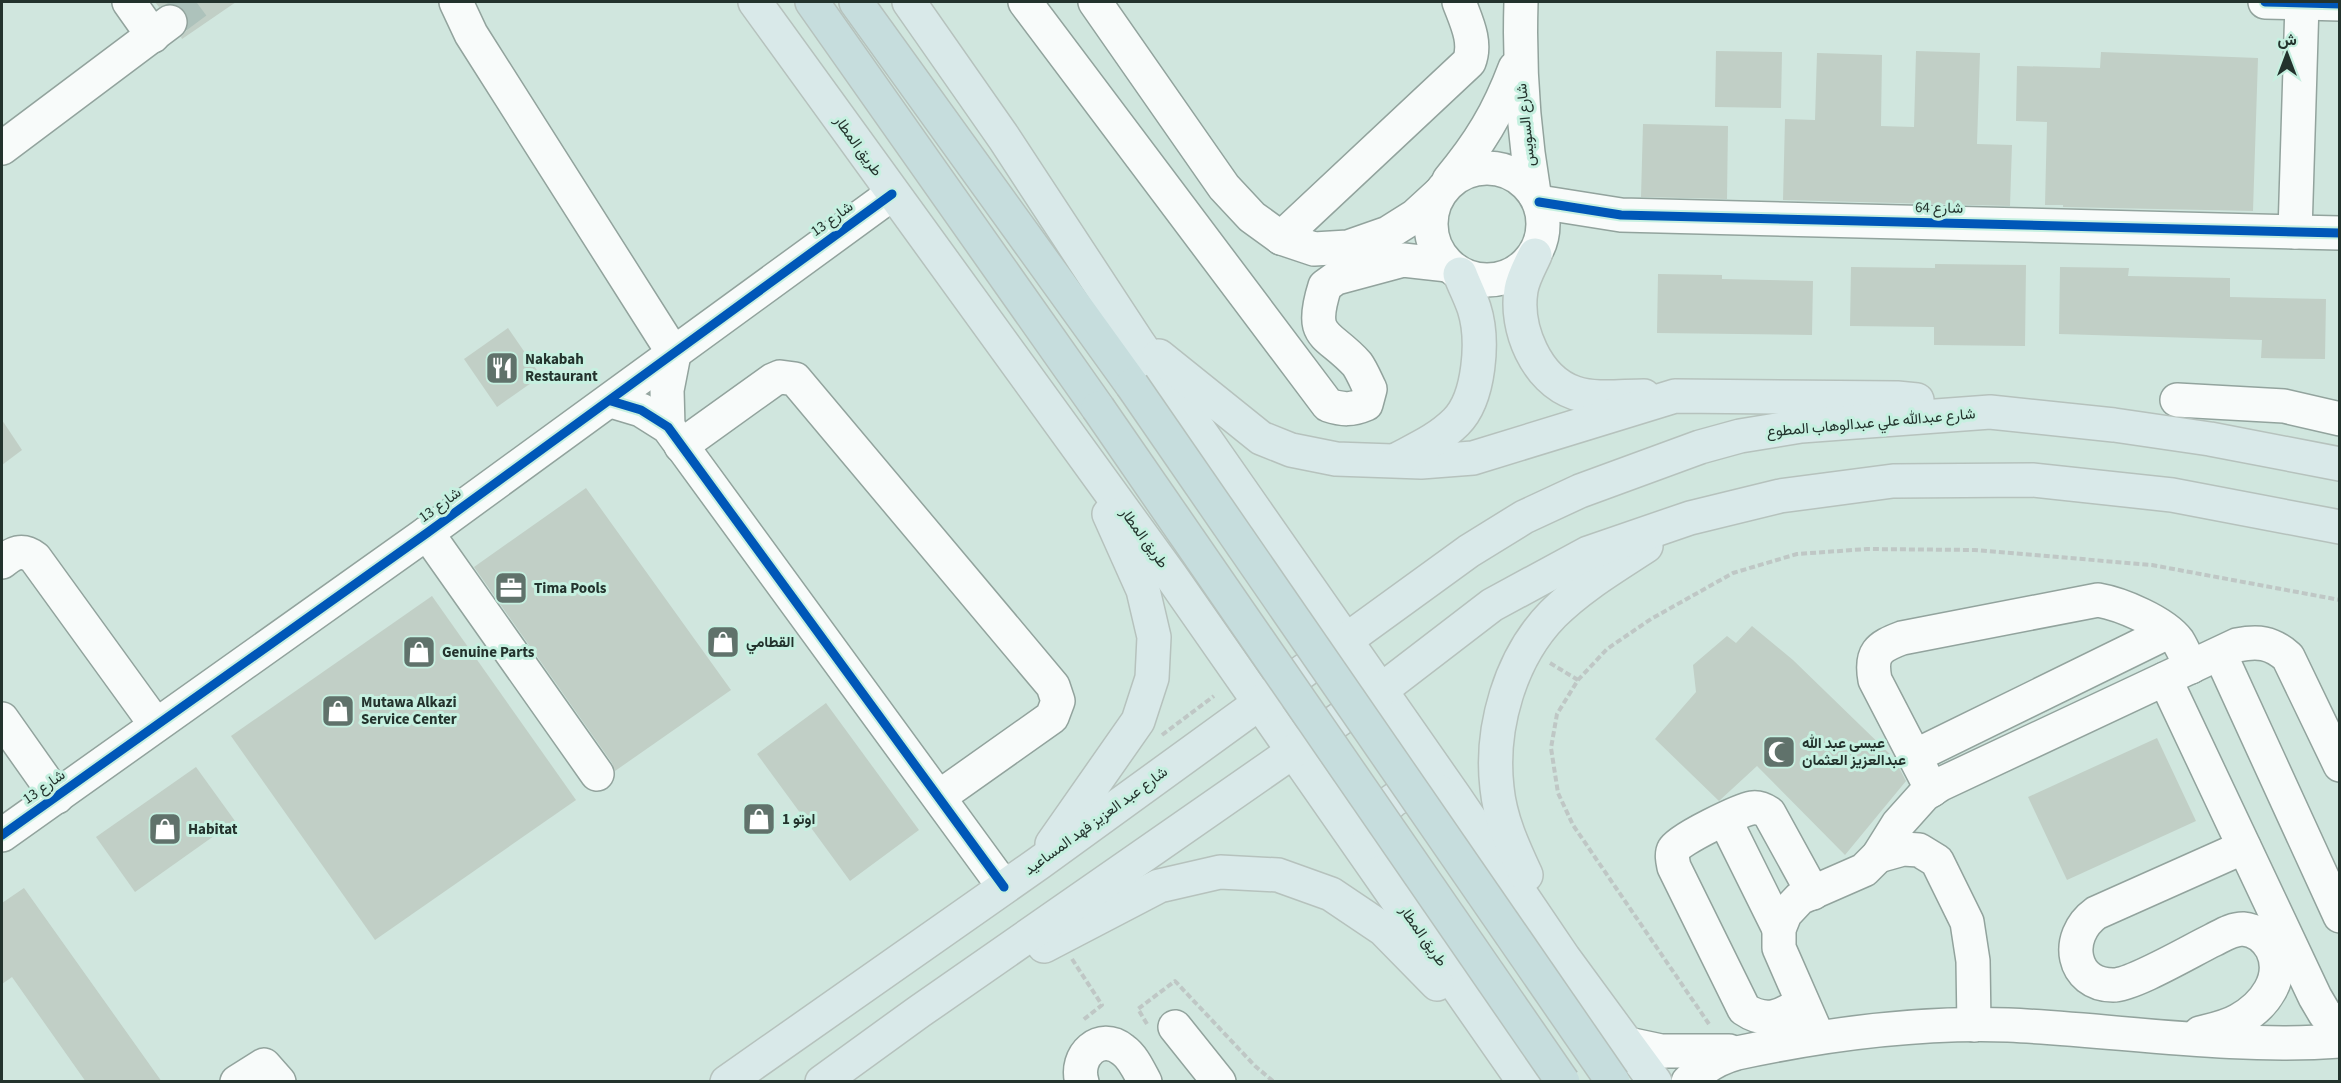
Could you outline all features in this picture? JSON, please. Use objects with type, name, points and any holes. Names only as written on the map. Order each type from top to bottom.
[{"type":"highway","points":[[796,2],[821,14],[1098,408],[1563,1082]]},
{"type":"highway","points":[[867,10],[1132,385],[1613,1082]]},
{"type":"main road","name":"طريق المطار","points":[[755,2],[1171,576],[1524,1082]]},
{"type":"main road","points":[[909,2],[1004,138],[1139,344],[1455,797],[1564,958],[1655,1082]]},
{"type":"main road","points":[[1537,250],[1521,289],[1521,311],[1525,331],[1533,355],[1548,376],[1565,389],[1595,397],[1897,398],[1990,412]]},
{"type":"main road","points":[[1392,461],[1444,434],[1458,420],[1468,404],[1475,385],[1479,346],[1474,309],[1454,270]]},
{"type":"main road","points":[[1139,344],[1166,360],[1230,414],[1273,443],[1291,450],[1336,459],[1449,461],[1473,458],[1676,396]]},
{"type":"main road","name":"شارع عبدالله علي عبدالوهاب المطوع","points":[[1346,642],[1469,551],[1524,517],[1580,491],[1677,454],[1740,436],[1801,426],[1990,412],[2167,433],[2340,464]]},
{"type":"main road","points":[[1039,863],[1138,721],[1152,678],[1154,637],[1143,590],[1080,449]]},
{"type":"main road","points":[[822,1082],[920,1011],[1380,691],[1492,605],[1588,553],[1690,518],[1780,496],[1893,481],[2032,480],[2172,495],[2340,527]]},
{"type":"main road","points":[[1564,958],[1508,836],[1497,789],[1496,747],[1505,697],[1527,648],[1553,615],[1597,578],[1690,518]]},
{"type":"main road","points":[[1171,576],[1191,584],[1212,584],[1232,578],[1249,565],[1261,547],[1267,527]]},
{"type":"main road","name":"شارع عبد العزيز فهد المساعيد","points":[[727,1082],[1039,863],[1346,642]]},
{"type":"main road","points":[[1372,864],[1369,845],[1372,826],[1383,809],[1398,796],[1416,790],[1436,790],[1455,797]]},
{"type":"main road","points":[[920,1011],[1159,886],[1220,872],[1278,875],[1331,894],[1383,929],[1502,1049]]},
{"type":"street","points":[[2,148],[161,29],[129,2]]},
{"type":"street","points":[[456,2],[471,34],[674,354],[668,390],[675,436]]},
{"type":"street","points":[[1025,2],[1328,405],[1341,409],[1355,409],[1366,404],[1370,389],[1358,365],[1324,336],[1317,317],[1325,286],[1336,278],[1403,260],[1454,270],[1480,280],[1501,279],[1520,270],[1537,250],[1544,224],[1537,198],[1528,185],[1512,173],[1491,168],[1471,170],[1460,174],[1415,216],[1388,233],[1348,247],[1314,249],[1281,238],[1252,217],[1224,187],[1095,2]]},
{"type":"street","points":[[1281,238],[1469,62],[1473,54],[1472,43],[1459,2]]},
{"type":"street","name":"شارع السويس","points":[[1521,2],[1519,58],[1527,148],[1537,198]]},
{"type":"street","points":[[2265,2],[2340,4]]},
{"type":"street","points":[[2295,232],[2302,3]]},
{"type":"street","name":"شارع السويس","points":[[1441,191],[1476,148],[1501,105],[1519,58]]},
{"type":"street","points":[[1441,191],[1432,208],[1430,224],[1432,239],[1438,253],[1454,270]]},
{"type":"street","name":"شارع 13","points":[[2,835],[611,401],[892,194]]},
{"type":"street","name":"شارع 64","points":[[1537,198],[1621,214],[2340,233]]},
{"type":"street","name":"شارع 64","points":[[1537,250],[1593,222],[1621,214]]},
{"type":"street","points":[[675,436],[773,380],[780,377],[795,379],[801,383],[1053,686],[1058,701],[1052,717],[939,797]]},
{"type":"street","points":[[2177,400],[2284,406],[2340,418]]},
{"type":"street","points":[[611,401],[641,410],[675,436],[1004,887]]},
{"type":"street","points":[[427,533],[597,774]]},
{"type":"street","points":[[2,562],[14,553],[22,551],[35,558],[156,725]]},
{"type":"street","points":[[1932,790],[1875,680],[1872,665],[1878,651],[1902,638],[2098,600],[2109,602],[2159,624],[2177,641],[2178,673],[2244,847],[2315,998],[2325,1014],[2340,1026]]},
{"type":"street","points":[[1915,756],[2168,632]]},
{"type":"street","points":[[1818,1037],[1779,948],[1779,928],[1785,914],[1800,898],[1864,870],[1878,856],[1898,824],[1924,795],[1932,790],[2237,645],[2252,642],[2268,643],[2288,657],[2340,765]]},
{"type":"street","points":[[2220,654],[2340,916]]},
{"type":"street","points":[[2,719],[57,797]]},
{"type":"street","points":[[1802,1002],[1790,1011],[1774,1017],[1755,1016],[1744,1009],[1674,867],[1674,848],[1683,840],[1725,820],[1755,808],[1763,809],[1769,813],[1813,893]]},
{"type":"street","points":[[1725,820],[1779,928]]},
{"type":"street","points":[[2184,1038],[2238,1021],[2267,996],[2274,985],[2277,972],[2276,959],[2271,947],[2262,937],[2254,931],[2233,930],[2133,979],[2112,985],[2101,983],[2083,970],[2075,950],[2076,939],[2080,928],[2096,913],[2244,847]]},
{"type":"street","points":[[1878,856],[1903,849],[1919,850],[1937,861],[1967,921],[1973,961],[1974,1025]]},
{"type":"street","points":[[1688,1082],[1701,1069],[1726,1055],[1818,1037],[1932,1025],[2008,1025],[2227,1042],[2340,1041]]},
{"type":"street","points":[[1175,1027],[1219,1082]]},
{"type":"street","points":[[1082,1082],[1080,1064],[1090,1049],[1107,1044],[1123,1049],[1145,1082]]},
{"type":"street","points":[[1628,1044],[1661,1051],[1723,1050],[1737,1053]]},
{"type":"street","points":[[237,1082],[264,1065],[279,1082]]},
{"type":"path","points":[[1737,1053],[1703,1018],[1573,825],[1558,793],[1551,748],[1557,714],[1578,680],[1607,649],[1651,619],[1733,573],[1797,554],[1867,549],[1975,550],[2140,564],[2340,600]]},
{"type":"path","points":[[1527,648],[1578,680]]},
{"type":"path","points":[[1159,738],[1214,696]]},
{"type":"path","points":[[1059,938],[1102,1005],[1076,1026],[1090,1049]]},
{"type":"building","points":[[155,2],[236,2],[182,39],[189,20],[185,11],[177,5],[167,4],[159,7]]},
{"type":"building","points":[[1716,51],[1782,52],[1781,108],[1715,107]]},
{"type":"building","points":[[1916,51],[1980,53],[1977,144],[2012,145],[2010,206],[1783,200],[1785,119],[1815,120],[1817,53],[1882,55],[1881,126],[1914,127]]},
{"type":"building","points":[[2101,52],[2258,58],[2253,211],[2045,205],[2047,122],[2016,121],[2017,66],[2100,68]]},
{"type":"building","points":[[1643,124],[1728,126],[1727,199],[1641,197]]},
{"type":"building","points":[[1935,264],[2026,265],[2025,346],[1934,345],[1934,327],[1850,326],[1851,267],[1935,268]]},
{"type":"building","points":[[2060,267],[2129,268],[2128,276],[2230,278],[2230,297],[2326,299],[2325,359],[2261,358],[2262,340],[2059,334]]},
{"type":"building","points":[[1658,274],[1722,275],[1722,279],[1813,281],[1812,335],[1657,333]]},
{"type":"building","name":"Nakabah Restaurant","points":[[508,328],[541,376],[497,407],[464,359]]},
{"type":"building","points":[[2,420],[22,450],[2,465]]},
{"type":"building","points":[[586,488],[731,690],[615,771],[612,763],[474,567]]},
{"type":"building","points":[[432,596],[576,800],[375,940],[231,736]]},
{"type":"building","name":"عيسى عبد الله عبدالعزيز العثمان","points":[[1752,626],[1793,660],[1894,758],[1906,781],[1845,855],[1757,766],[1719,801],[1655,739],[1696,692],[1693,665],[1727,636],[1736,643]]},
{"type":"building","points":[[826,703],[919,830],[850,881],[757,754]]},
{"type":"building","points":[[2157,738],[2196,821],[2067,880],[2028,797]]},
{"type":"building","name":"Habitat","points":[[196,767],[235,821],[135,892],[96,837]]},
{"type":"building","points":[[24,888],[162,1082],[86,1082],[12,977],[2,984],[2,903]]},
{"type":"tunnel","points":[[170,22],[197,2]]},
{"type":"cycle path","points":[[2265,2],[2340,4]]},
{"type":"cycle path","points":[[2,835],[427,533],[892,194]]},
{"type":"cycle path","points":[[1539,202],[1621,215],[2340,233]]},
{"type":"cycle path","points":[[611,401],[641,410],[668,427],[1004,887]]},
{"type":"place","name":"Nakabah Restaurant","points":[[502,368]]},
{"type":"place","name":"Tima Pools","points":[[511,588]]},
{"type":"place","name":"القطامي","points":[[723,642]]},
{"type":"place","name":"Genuine Parts","points":[[419,652]]},
{"type":"place","name":"Mutawa Alkazi Service Center","points":[[338,711]]},
{"type":"place","name":"عيسى عبد الله عبدالعزيز العثمان","points":[[1779,752]]},
{"type":"place","name":"اوتو 1","points":[[759,819]]},
{"type":"place","name":"Habitat","points":[[165,829]]}]
